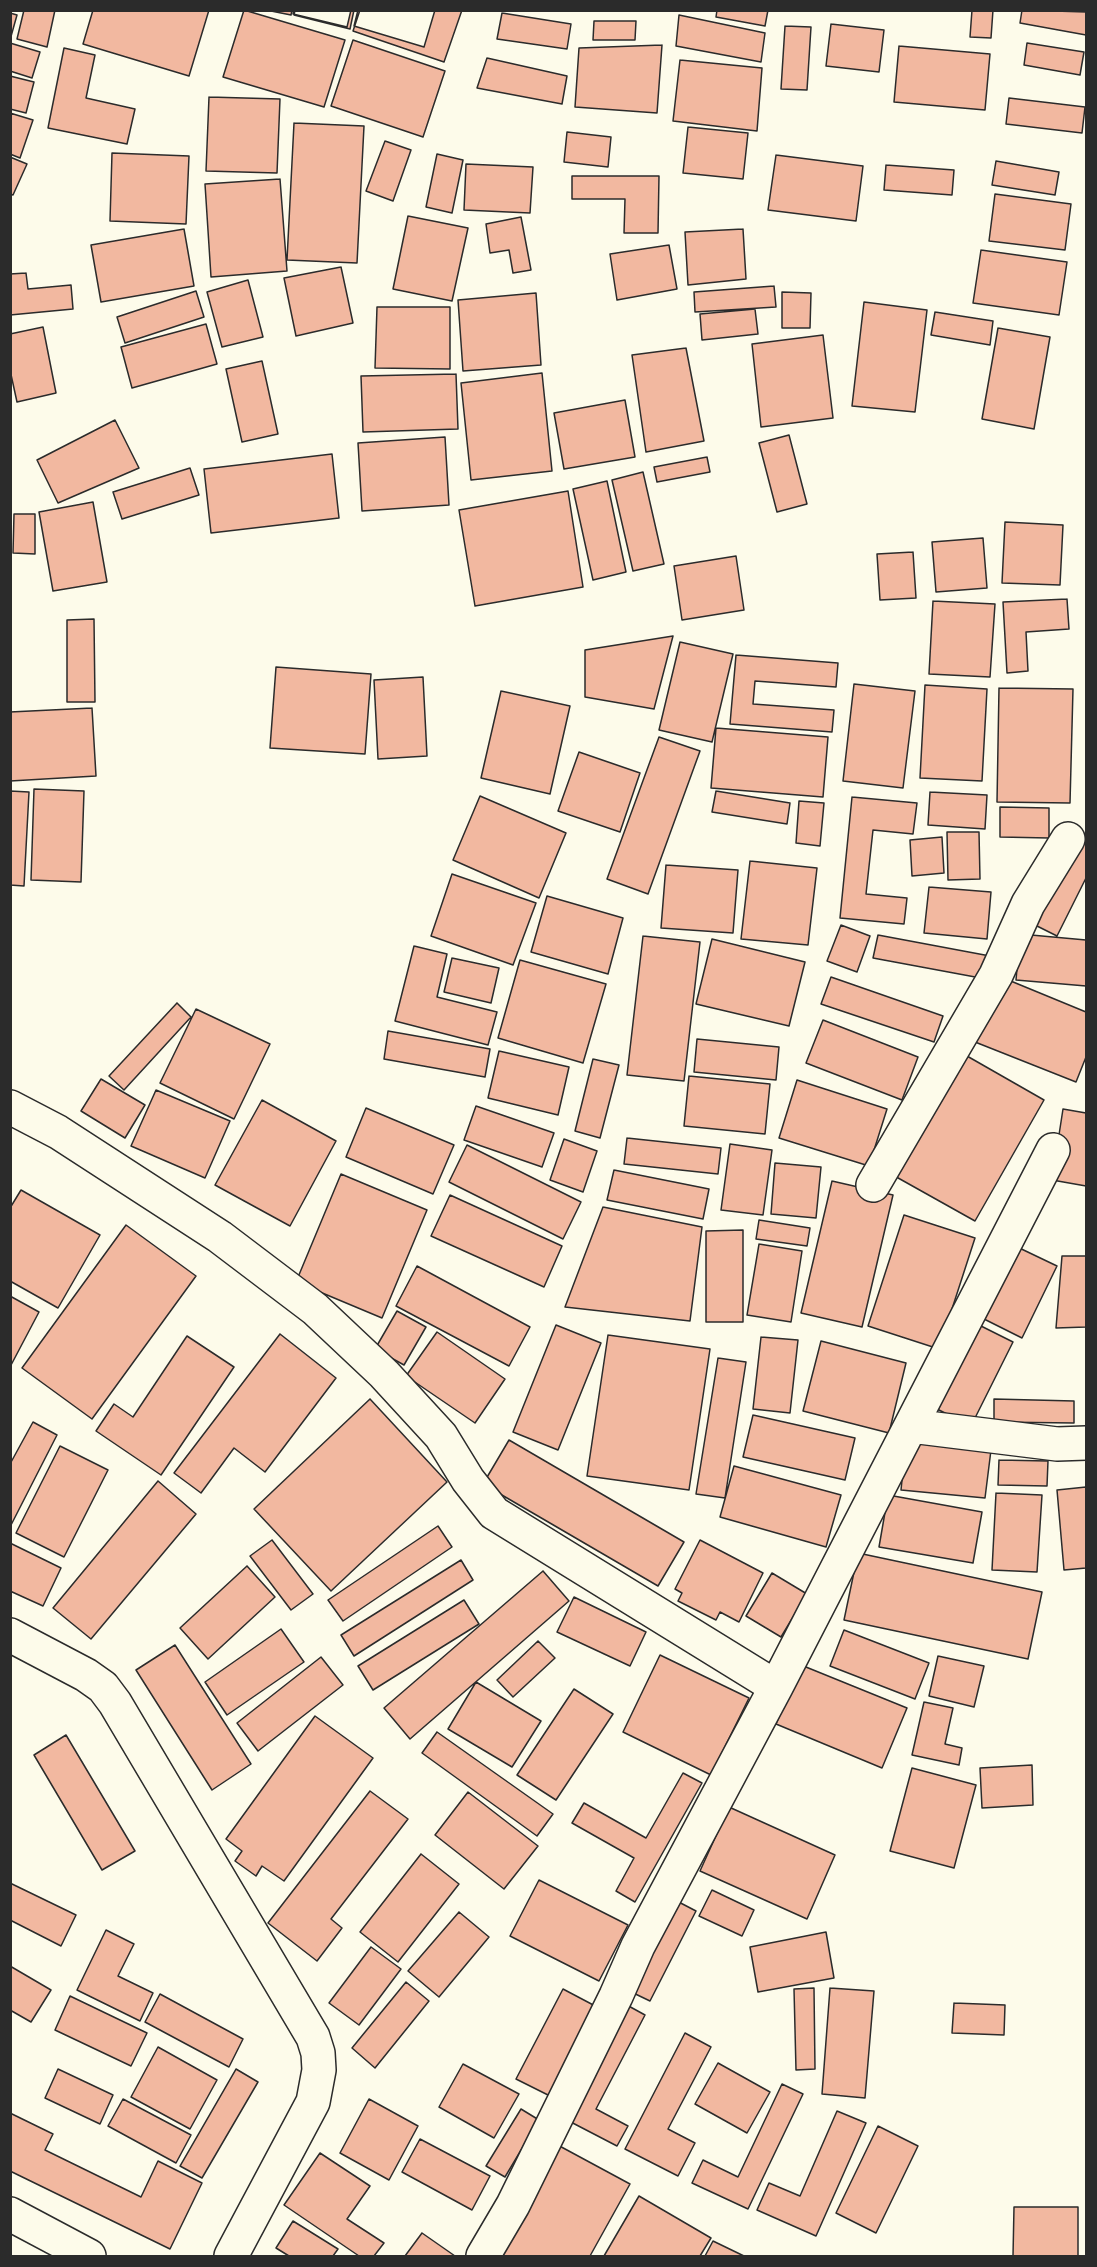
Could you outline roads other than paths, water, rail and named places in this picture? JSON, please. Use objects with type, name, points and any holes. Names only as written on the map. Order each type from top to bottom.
[{"type":"street","points":[[873,1185],[996,975],[1028,904],[1068,839]]},
{"type":"street","points":[[10,1107],[58,1132],[220,1237],[315,1309],[384,1374],[441,1436],[468,1480],[494,1513],[776,1687]]},
{"type":"street","points":[[483,2256],[518,2195],[616,1996],[638,1946],[776,1687],[1053,1150]]},
{"type":"street","points":[[911,1426],[1057,1444],[1086,1443]]},
{"type":"street","points":[[10,1635],[86,1675],[103,1687],[115,1703],[313,2037],[318,2054],[319,2070],[313,2102],[231,2256]]},
{"type":"street","points":[[10,2214],[89,2256]]}]
